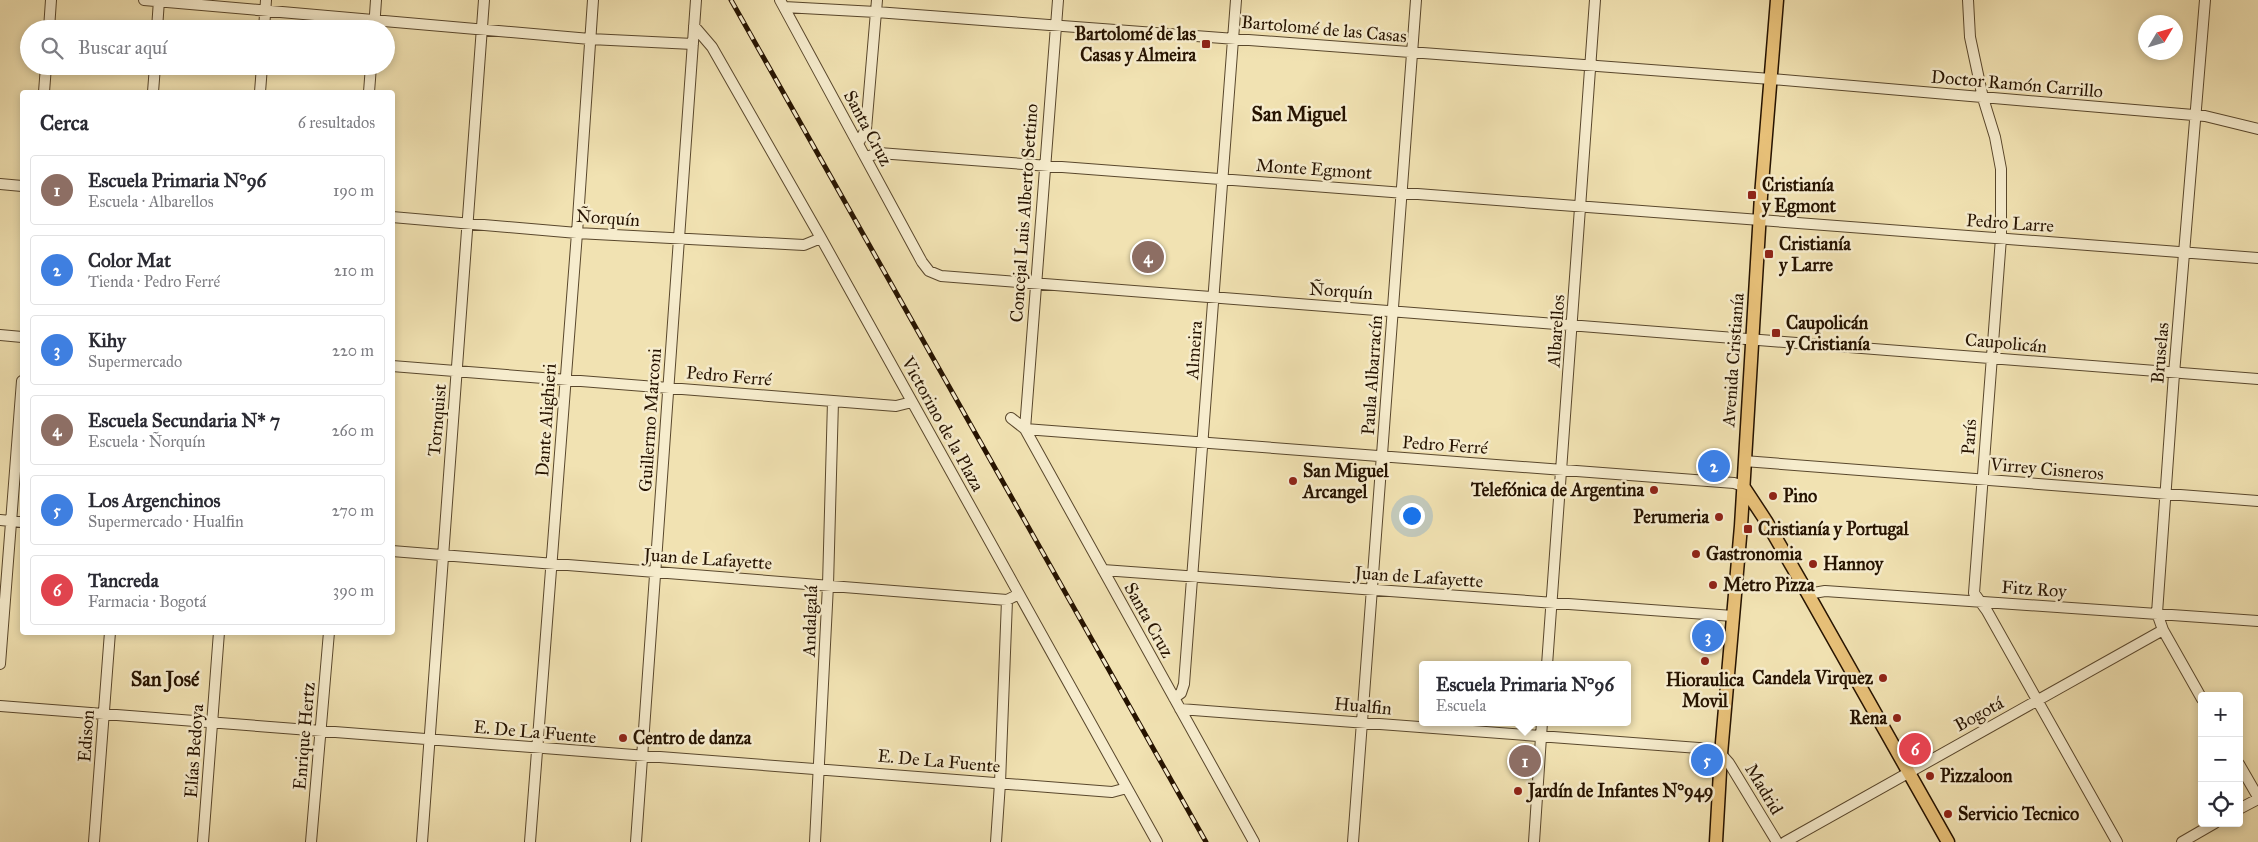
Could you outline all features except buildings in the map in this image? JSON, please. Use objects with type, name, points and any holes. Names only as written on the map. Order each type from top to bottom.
[{"type":"main road","name":"Avenida Cristianía","points":[[1716,842],[1777,0]]},
{"type":"main road","points":[[1743,486],[1766,521],[1948,842]]},
{"type":"street","points":[[50,20],[51,0]]},
{"type":"street","points":[[144,0],[266,5],[351,20]]},
{"type":"street","points":[[158,20],[159,0]]},
{"type":"street","points":[[374,20],[376,0]]},
{"type":"street","name":"Tornquist","points":[[422,842],[484,0]]},
{"type":"street","name":"Dante Alighieri","points":[[530,842],[593,0]]},
{"type":"street","name":"Guillermo Marconi","points":[[636,842],[657,571],[696,0]]},
{"type":"street","points":[[859,142],[866,129],[877,0]]},
{"type":"street","name":"Concejal Luis Alberto Settino","points":[[1024,429],[1058,0]]},
{"type":"street","name":"Almeira","points":[[1174,698],[1181,693],[1184,684],[1236,0]]},
{"type":"street","name":"Paula Albarracín","points":[[1353,842],[1416,0]]},
{"type":"street","name":"Albarellos","points":[[1547,661],[1595,0]]},
{"type":"street","name":"París","points":[[1968,0],[1970,37],[2001,168],[2001,238],[1974,593],[2117,842]]},
{"type":"street","name":"Bruselas","points":[[2199,692],[2163,630],[2157,613],[2174,374],[2205,0]]},
{"type":"street","name":"Bartolomé de las Casas","points":[[782,3],[876,12],[1771,79]]},
{"type":"street","name":"Santa Cruz","points":[[782,3],[929,271]]},
{"type":"street","points":[[265,20],[266,5]]},
{"type":"street","points":[[395,25],[482,29],[590,39],[693,44]]},
{"type":"street","name":"Victorino de la Plaza","points":[[694,26],[712,47],[821,238],[1157,842]]},
{"type":"street","points":[[44,90],[45,75]]},
{"type":"street","points":[[153,90],[154,75]]},
{"type":"street","points":[[260,90],[261,75]]},
{"type":"street","points":[[370,90],[371,75]]},
{"type":"street","name":"Doctor Ramón Carrillo","points":[[1771,79],[2195,115],[2258,129]]},
{"type":"street","name":"Monte Egmont","points":[[866,157],[879,153],[1760,219]]},
{"type":"street","points":[[0,184],[20,186]]},
{"type":"street","name":"Ñorquín","points":[[395,217],[577,233],[679,239],[804,245],[811,244],[821,238]]},
{"type":"street","name":"Pedro Larre","points":[[1760,219],[2258,258]]},
{"type":"street","name":"Ñorquín","points":[[929,271],[940,276],[1035,284],[1752,339]]},
{"type":"street","points":[[0,335],[20,337]]},
{"type":"street","name":"Caupolicán","points":[[1752,339],[2174,374],[2258,379]]},
{"type":"street","name":"Pedro Ferré","points":[[395,366],[896,406],[912,402]]},
{"type":"street","name":"Andalgalá","points":[[815,842],[828,585],[833,401]]},
{"type":"street","points":[[0,664],[20,410]]},
{"type":"street","name":"Santa Cruz","points":[[1011,418],[1024,429],[1254,842]]},
{"type":"street","name":"Pedro Ferré","points":[[1024,429],[1734,483],[1743,486]]},
{"type":"street","name":"Virrey Cisneros","points":[[1744,461],[1982,479],[2166,496],[2258,501]]},
{"type":"street","points":[[0,520],[20,522]]},
{"type":"street","name":"Juan de Lafayette","points":[[395,552],[657,571],[1007,600],[1020,594]]},
{"type":"street","name":"Juan de Lafayette","points":[[1103,570],[1733,616]]},
{"type":"street","name":"Fitz Roy","points":[[1808,594],[1825,591],[2258,621]]},
{"type":"street","points":[[996,842],[1007,600]]},
{"type":"street","name":"Bogotá","points":[[1785,842],[2163,630]]},
{"type":"street","name":"Edison","points":[[94,842],[110,635]]},
{"type":"street","name":"Elías Bedoya","points":[[203,842],[219,635]]},
{"type":"street","name":"Enrique Hertz","points":[[311,842],[329,635]]},
{"type":"street","name":"E. De La Fuente","points":[[0,706],[1112,792],[1127,788]]},
{"type":"street","name":"Hualfin","points":[[1180,709],[1712,749],[1721,754]]},
{"type":"street","points":[[1534,842],[1542,726]]},
{"type":"street","name":"Madrid","points":[[1721,754],[1734,771],[1776,842]]},
{"type":"street","points":[[2243,771],[2258,798],[2243,807]]},
{"type":"street","points":[[2182,842],[2208,827]]},
{"type":"railway","points":[[731,0],[1206,842]]},
{"type":"place","name":"Bartolomé de las Casas y Almeira","points":[[1206,44]]},
{"type":"place","name":"Cristianía y Egmont","points":[[1752,195]]},
{"type":"place","name":"Cristianía y Larre","points":[[1769,254]]},
{"type":"place","name":"Escuela Secundaria N* 7","points":[[1148,257]]},
{"type":"place","name":"Caupolicán y Cristianía","points":[[1776,333]]},
{"type":"place","name":"Color Mat","points":[[1714,466]]},
{"type":"place","name":"San Miguel Arcangel","points":[[1293,481]]},
{"type":"place","name":"Telefónica de Argentina","points":[[1654,490]]},
{"type":"place","name":"Pino","points":[[1773,496]]},
{"type":"place","name":"Perumeria","points":[[1719,517]]},
{"type":"place","name":"Cristianía y Portugal","points":[[1748,529]]},
{"type":"place","name":"Gastronomia","points":[[1696,554]]},
{"type":"place","name":"Hannoy","points":[[1813,564]]},
{"type":"place","name":"Metro Pizza","points":[[1713,585]]},
{"type":"place","name":"Kihy","points":[[1708,636]]},
{"type":"place","name":"Hioraulica Movil","points":[[1705,661]]},
{"type":"place","name":"Candela Virquez","points":[[1883,678]]},
{"type":"place","name":"Rena","points":[[1897,718]]},
{"type":"place","name":"Centro de danza","points":[[623,738]]},
{"type":"place","name":"Tancreda","points":[[1915,749]]},
{"type":"place","name":"Los Argenchinos","points":[[1707,760]]},
{"type":"place","name":"Escuela Primaria N°96","points":[[1525,761]]},
{"type":"place","name":"Pizzaloon","points":[[1930,776]]},
{"type":"place","name":"Jardín de Infantes N°949","points":[[1518,791]]},
{"type":"place","name":"Servicio Tecnico","points":[[1948,814]]},
{"type":"district","name":"San Miguel","points":[[1299,114]]},
{"type":"district","name":"San José","points":[[165,679]]}]
